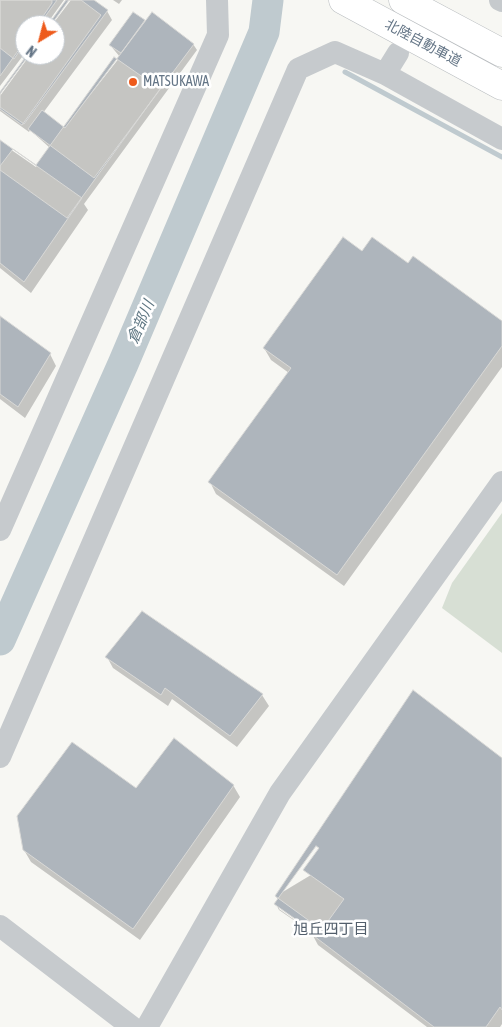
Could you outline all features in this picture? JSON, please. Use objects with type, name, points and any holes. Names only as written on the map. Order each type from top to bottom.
[{"type":"highway","name":"北陸自動車道","points":[[343,0],[502,86]]},
{"type":"highway","name":"北陸自動車道","points":[[403,0],[502,53]]},
{"type":"street","points":[[0,530],[218,34],[217,0]]},
{"type":"street","points":[[0,757],[298,69],[335,52],[385,74],[502,139]]},
{"type":"street","points":[[385,74],[398,54]]},
{"type":"street","points":[[147,1027],[280,793],[502,482]]},
{"type":"street","points":[[0,926],[132,1027]]},
{"type":"shaded area","points":[[502,513],[502,653],[442,608],[452,583]]},
{"type":"building","points":[[0,0],[57,0],[46,15],[15,15],[14,59],[0,48]]},
{"type":"building","points":[[0,0],[52,0],[44,15],[15,15],[15,55],[0,76]]},
{"type":"building","points":[[66,0],[81,0],[101,15],[22,125],[0,109],[0,92],[20,65],[65,65],[65,15],[55,15]]},
{"type":"building","points":[[69,0],[94,0],[108,10],[24,124],[0,107],[0,94],[22,65],[65,65],[65,15],[58,15]]},
{"type":"building","points":[[133,12],[145,20],[121,53],[109,45]]},
{"type":"building","name":"MATSUKAWA","points":[[152,12],[194,44],[94,178],[28,129],[42,110],[65,128]]},
{"type":"building","name":"MATSUKAWA","points":[[114,57],[160,89],[67,218],[0,170],[0,166],[13,149],[36,165]]},
{"type":"building","points":[[0,140],[82,198],[24,282],[0,263]]},
{"type":"building","points":[[343,237],[362,251],[372,237],[408,263],[413,256],[502,321],[502,346],[337,575],[208,482],[291,368],[263,348]]},
{"type":"building","points":[[0,316],[51,353],[18,407],[0,394]]},
{"type":"building","points":[[142,611],[263,694],[230,736],[165,688],[161,695],[105,657]]},
{"type":"building","points":[[413,690],[502,758],[502,1010],[500,1007],[486,1027],[434,1027],[310,933],[315,925],[275,896]]},
{"type":"building","points":[[174,738],[234,785],[133,929],[23,850],[17,816],[72,742],[136,788]]},
{"type":"building","points":[[316,846],[319,848],[303,870],[344,899],[318,935],[274,904]]},
{"type":"waterway","name":"倉部川","points":[[0,640],[123,364],[264,32],[268,0]]},
{"type":"waterway","points":[[345,72],[502,157]]},
{"type":"place","name":"MATSUKAWA","points":[[133,82]]},
{"type":"district","name":"旭丘四丁目","points":[[331,929]]}]
